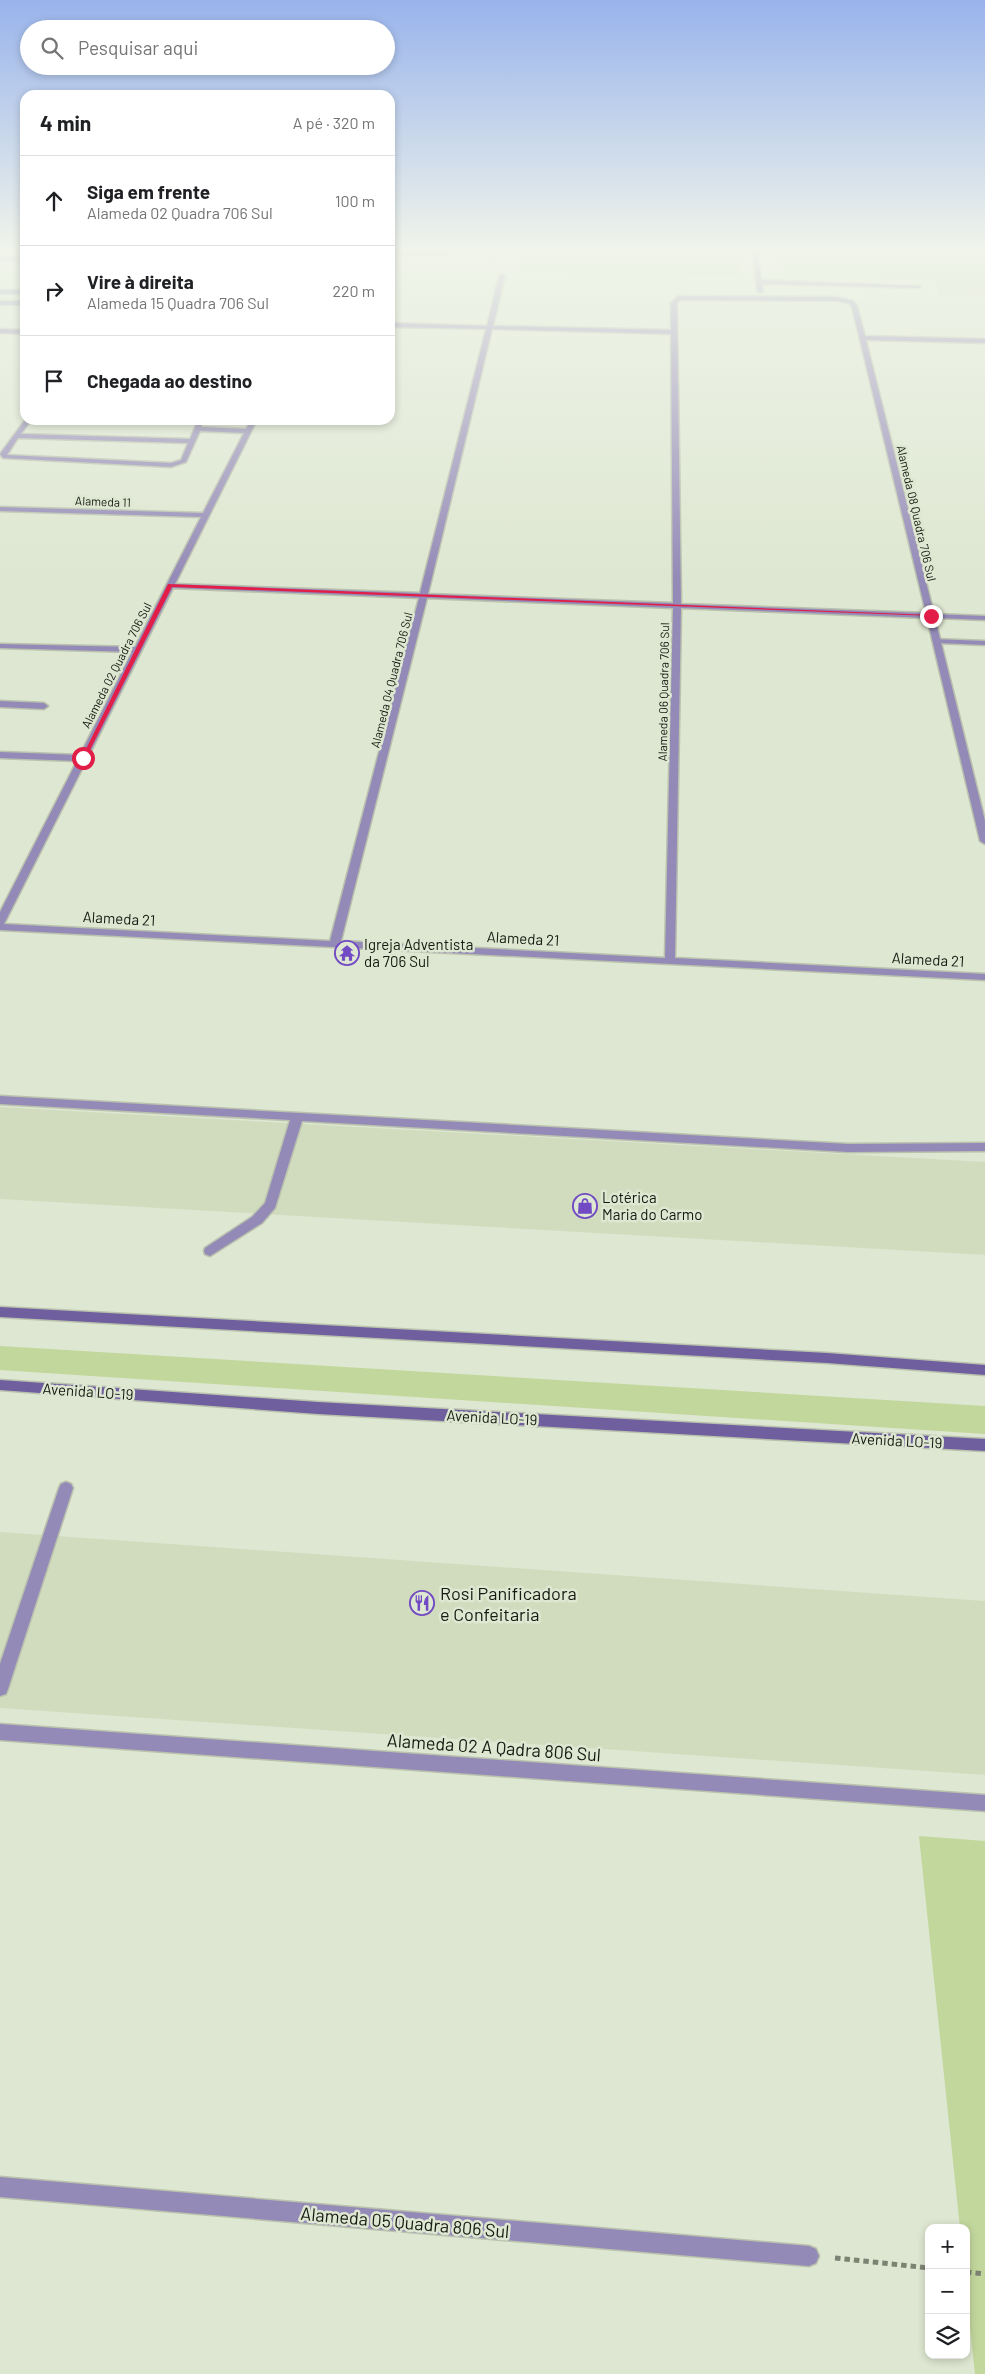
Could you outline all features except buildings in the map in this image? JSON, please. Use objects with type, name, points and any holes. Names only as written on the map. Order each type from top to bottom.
[{"type":"main road","points":[[0,1312],[818,1357],[985,1370]]},
{"type":"main road","name":"Avenida LO-19","points":[[0,1385],[328,1408],[985,1445]]},
{"type":"street","name":"Alameda 04 Quadra 706 Sul","points":[[335,944],[424,595],[482,358]]},
{"type":"street","name":"Alameda 06 Quadra 706 Sul","points":[[670,961],[676,605],[674,358]]},
{"type":"street","name":"Alameda 08 Quadra 706 Sul","points":[[869,358],[985,841]]},
{"type":"street","points":[[24,425],[3,455],[5,457],[171,465],[184,462],[199,425]]},
{"type":"street","name":"Alameda 02 Quadra 706 Sul","points":[[0,922],[251,425]]},
{"type":"street","points":[[197,429],[248,431]]},
{"type":"street","points":[[16,436],[192,441]]},
{"type":"street","name":"Alameda 11","points":[[0,509],[206,515]]},
{"type":"street","points":[[170,586],[985,618]]},
{"type":"street","points":[[937,641],[985,643]]},
{"type":"street","points":[[0,646],[137,650]]},
{"type":"street","points":[[0,704],[44,706]]},
{"type":"street","points":[[0,754],[83,758]]},
{"type":"street","name":"Alameda 21","points":[[0,927],[985,977]]},
{"type":"street","points":[[0,1100],[848,1148],[985,1147]]},
{"type":"street","points":[[210,1251],[257,1220],[271,1205],[297,1117]]},
{"type":"street","points":[[0,1689],[66,1488]]},
{"type":"street","name":"Alameda 02 A Qadra 806 Sul","points":[[0,1732],[985,1803]]},
{"type":"street","name":"Alameda 05 Quadra 806 Sul","points":[[0,2187],[810,2256]]},
{"type":"path","points":[[810,2256],[925,2268]]},
{"type":"path","points":[[970,2272],[985,2274]]},
{"type":"shaded area","points":[[0,1107],[985,1162],[985,1255],[0,1199]]},
{"type":"shaded area","points":[[0,1532],[985,1601],[985,1775],[0,1708]]},
{"type":"green space","points":[[0,1346],[985,1406],[985,1434],[0,1370]]},
{"type":"green space","points":[[919,1836],[985,1841],[985,2374],[975,2374],[970,2328],[970,2224],[960,2224]]},
{"type":"place","name":"Igreja Adventista da 706 Sul","points":[[347,953]]},
{"type":"place","name":"Lotérica Maria do Carmo","points":[[585,1206]]},
{"type":"place","name":"Rosi Panificadora e Confeitaria","points":[[422,1603]]},
{"type":"route","points":[[83,758],[170,586],[931,616]]}]
